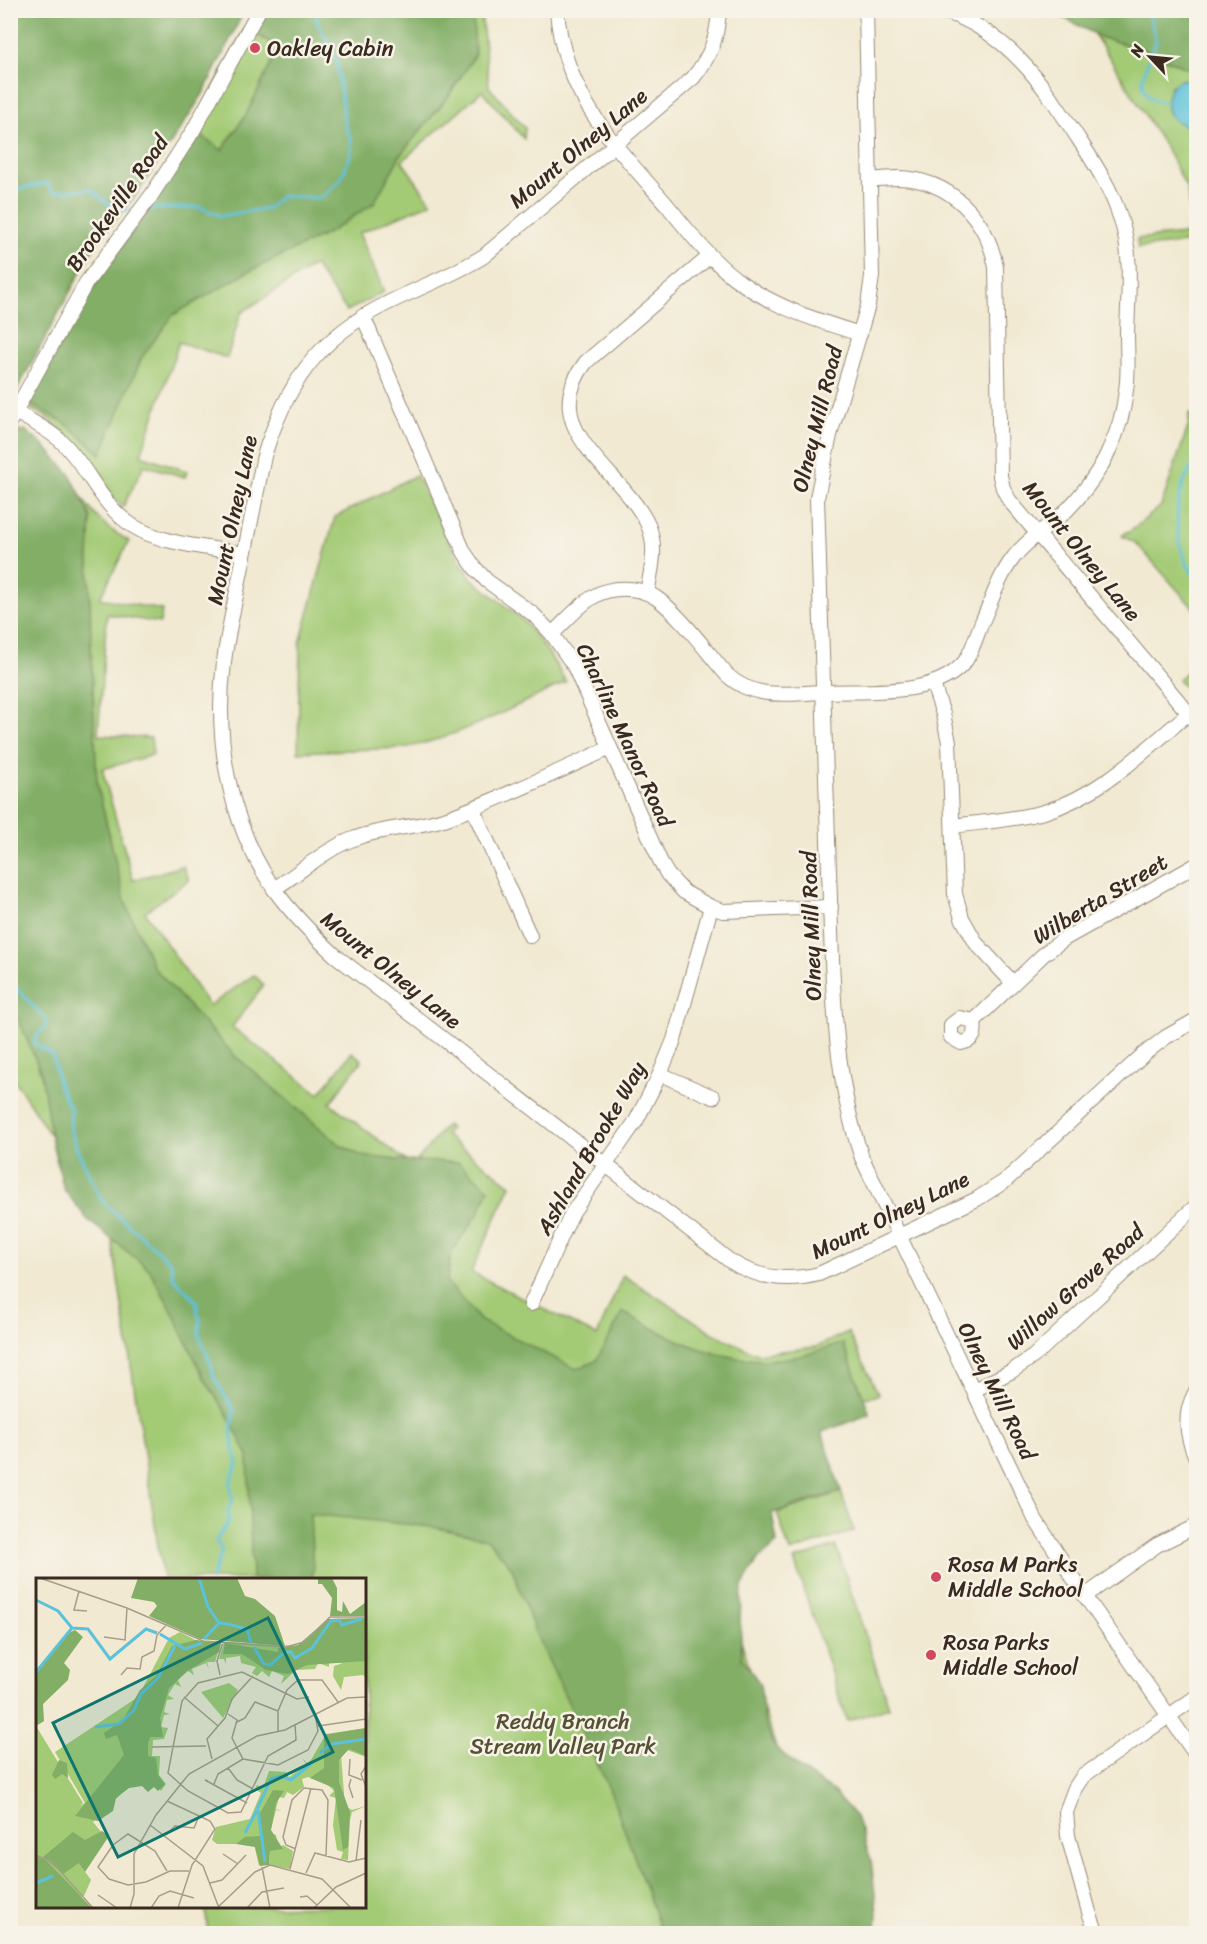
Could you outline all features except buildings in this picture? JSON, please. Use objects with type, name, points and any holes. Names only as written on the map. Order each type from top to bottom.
[{"type":"street","name":"Brookeville Road","points":[[13,416],[86,283],[151,196],[194,131],[259,10]]},
{"type":"street","points":[[557,10],[558,30],[568,68],[574,84],[591,113],[615,145],[710,256],[741,283],[774,303],[811,319],[860,334]]},
{"type":"street","name":"Mount Olney Lane","points":[[719,10],[715,43],[707,60],[693,78],[484,256],[460,271],[363,316],[340,332],[318,352],[298,377],[284,402],[264,456],[224,661],[220,706],[221,742],[227,780],[240,823],[256,859],[274,889],[300,922],[336,956],[604,1165],[742,1269],[775,1279],[819,1275],[977,1198],[1005,1181],[1144,1054],[1166,1037],[1197,1020]]},
{"type":"street","name":"Olney Mill Road","points":[[866,10],[872,276],[868,305],[830,435],[817,498],[836,1035],[844,1089],[853,1131],[862,1158],[1035,1520],[1085,1596],[1197,1755]]},
{"type":"street","points":[[552,634],[590,598],[599,593],[621,588],[633,589],[647,593],[670,609],[727,675],[736,684],[748,690],[762,694],[917,689],[952,674],[966,660],[1007,566],[1019,550],[1068,509],[1096,474],[1109,452],[1117,430],[1126,390],[1128,259],[1121,220],[1103,178],[1045,89],[1022,61],[963,14],[941,10]]},
{"type":"street","name":"Mount Olney Lane","points":[[870,180],[898,178],[938,187],[958,199],[975,215],[986,233],[994,252],[996,267],[1000,476],[1003,488],[1009,500],[1193,718]]},
{"type":"street","points":[[647,593],[653,557],[648,526],[635,504],[580,440],[571,420],[570,393],[578,373],[586,362],[710,256]]},
{"type":"street","name":"Charline Manor Road","points":[[363,316],[464,552],[487,581],[533,614],[552,634],[574,666],[668,875],[684,892],[711,907],[732,912],[831,908]]},
{"type":"street","points":[[13,416],[43,427],[62,442],[104,501],[133,526],[166,539],[244,554]]},
{"type":"street","points":[[933,684],[949,742],[955,894],[962,918],[976,943],[1014,983]]},
{"type":"street","points":[[953,826],[1020,818],[1072,801],[1113,777],[1193,718]]},
{"type":"street","points":[[274,889],[353,838],[373,832],[436,822],[473,809],[610,748]]},
{"type":"street","points":[[473,809],[530,936]]},
{"type":"street","name":"Wilberta Street","points":[[974,1021],[1045,953],[1064,939],[1197,865]]},
{"type":"street","name":"Ashland Brooke Way","points":[[531,1304],[572,1213],[636,1121],[660,1074],[674,1040],[711,907]]},
{"type":"street","points":[[660,1074],[713,1097]]},
{"type":"street","name":"Willow Grove Road","points":[[974,1390],[1012,1371],[1034,1356],[1197,1206]]},
{"type":"street","points":[[1197,1391],[1189,1405],[1186,1420],[1190,1443],[1197,1458]]},
{"type":"street","points":[[1085,1596],[1157,1545],[1197,1526]]},
{"type":"street","points":[[1097,1934],[1068,1836],[1066,1812],[1075,1788],[1083,1776],[1197,1697]]},
{"type":"green space","points":[[11,10],[244,11],[203,94],[138,193],[97,242],[11,401]]},
{"type":"green space","points":[[254,11],[481,11],[489,87],[525,128],[524,139],[482,91],[402,161],[431,203],[359,233],[384,292],[347,311],[314,265],[241,313],[227,358],[179,342],[141,455],[187,471],[185,477],[144,465],[123,507],[107,491],[87,459],[69,437],[45,416],[21,404],[56,335],[167,176]]},
{"type":"green space","points":[[267,11],[473,11],[475,55],[448,97],[401,154],[374,203],[330,232],[246,273],[173,315],[142,357],[101,454],[65,423],[28,403],[91,291],[200,135],[222,150],[247,113],[279,47],[253,33]]},
{"type":"green space","points":[[1051,11],[1196,11],[1196,72],[1140,48],[1102,38]]},
{"type":"green space","points":[[1078,11],[1196,11],[1196,260],[1194,242],[1138,248],[1137,239],[1193,233],[1187,189],[1167,150]]},
{"type":"green space","points":[[1189,414],[1196,414],[1196,611],[1136,543],[1122,536],[1161,506],[1189,424]]},
{"type":"green space","name":"Reddy Branch Stream Valley Park","points":[[10,426],[29,435],[70,478],[95,515],[111,530],[129,541],[100,598],[162,610],[160,623],[107,614],[98,735],[151,738],[153,755],[102,769],[133,880],[183,866],[189,880],[145,912],[209,1006],[254,975],[264,985],[232,1027],[319,1094],[352,1052],[362,1060],[330,1103],[413,1166],[446,1125],[450,1128],[445,1135],[511,1185],[471,1272],[597,1336],[623,1275],[713,1333],[757,1354],[816,1347],[848,1332],[879,1395],[763,1419],[698,1510],[837,1933],[208,1933],[205,1908],[366,1908],[366,1578],[163,1578],[110,1226],[11,1075]]},
{"type":"green space","name":"Reddy Branch Stream Valley Park","points":[[25,430],[44,446],[70,474],[91,517],[89,559],[97,783],[125,902],[154,968],[234,1055],[340,1145],[362,1156],[407,1161],[458,1162],[489,1189],[478,1214],[451,1253],[447,1282],[481,1321],[576,1369],[596,1361],[623,1312],[684,1343],[726,1356],[771,1360],[812,1353],[843,1343],[870,1414],[822,1432],[841,1491],[772,1513],[777,1543],[757,1561],[742,1586],[740,1618],[742,1658],[760,1684],[764,1721],[774,1746],[802,1770],[834,1792],[856,1817],[871,1860],[877,1912],[876,1933],[662,1933],[611,1793],[535,1632],[512,1568],[487,1539],[433,1527],[310,1514],[313,1570],[311,1578],[252,1578],[248,1456],[228,1416],[205,1380],[149,1269],[88,1220],[64,1190],[52,1142],[41,1073],[11,1007],[10,438]]},
{"type":"green space","points":[[416,475],[460,561],[472,579],[522,619],[548,652],[566,682],[486,720],[423,744],[403,748],[298,752],[300,643],[335,517]]},
{"type":"green space","points":[[1196,663],[1196,701],[1178,679]]},
{"type":"green space","points":[[841,1492],[854,1531],[790,1552],[777,1513]]},
{"type":"green space","points":[[836,1546],[889,1707],[847,1721],[794,1560]]},
{"type":"water","points":[[1182,79],[1196,85],[1196,130],[1174,120],[1167,110],[1171,86]]},
{"type":"waterway","points":[[147,209],[200,207],[221,216],[268,208],[281,196],[321,198],[341,179],[351,154],[351,139],[345,126],[337,63],[318,24],[315,10]]},
{"type":"waterway","points":[[1148,10],[1156,41],[1145,71],[1143,86],[1152,99],[1166,103]]},
{"type":"waterway","points":[[10,191],[47,183],[53,192],[90,189],[117,211],[134,210]]},
{"type":"waterway","points":[[1196,462],[1182,489],[1177,520],[1182,551],[1196,578]]},
{"type":"waterway","points":[[10,972],[16,988],[43,1016],[47,1025],[34,1043],[53,1056],[59,1086],[71,1110],[70,1128],[77,1149],[102,1201],[171,1263],[173,1277],[197,1302],[200,1320],[199,1335],[214,1378],[234,1410],[231,1430],[238,1464],[231,1481],[233,1499],[228,1510],[229,1522],[216,1540],[222,1551],[212,1578]]},
{"type":"place","name":"Oakley Cabin","points":[[255,48]]},
{"type":"place","name":"Rosa M Parks Middle School","points":[[936,1577]]},
{"type":"place","name":"Rosa Parks Middle School","points":[[931,1655]]}]
